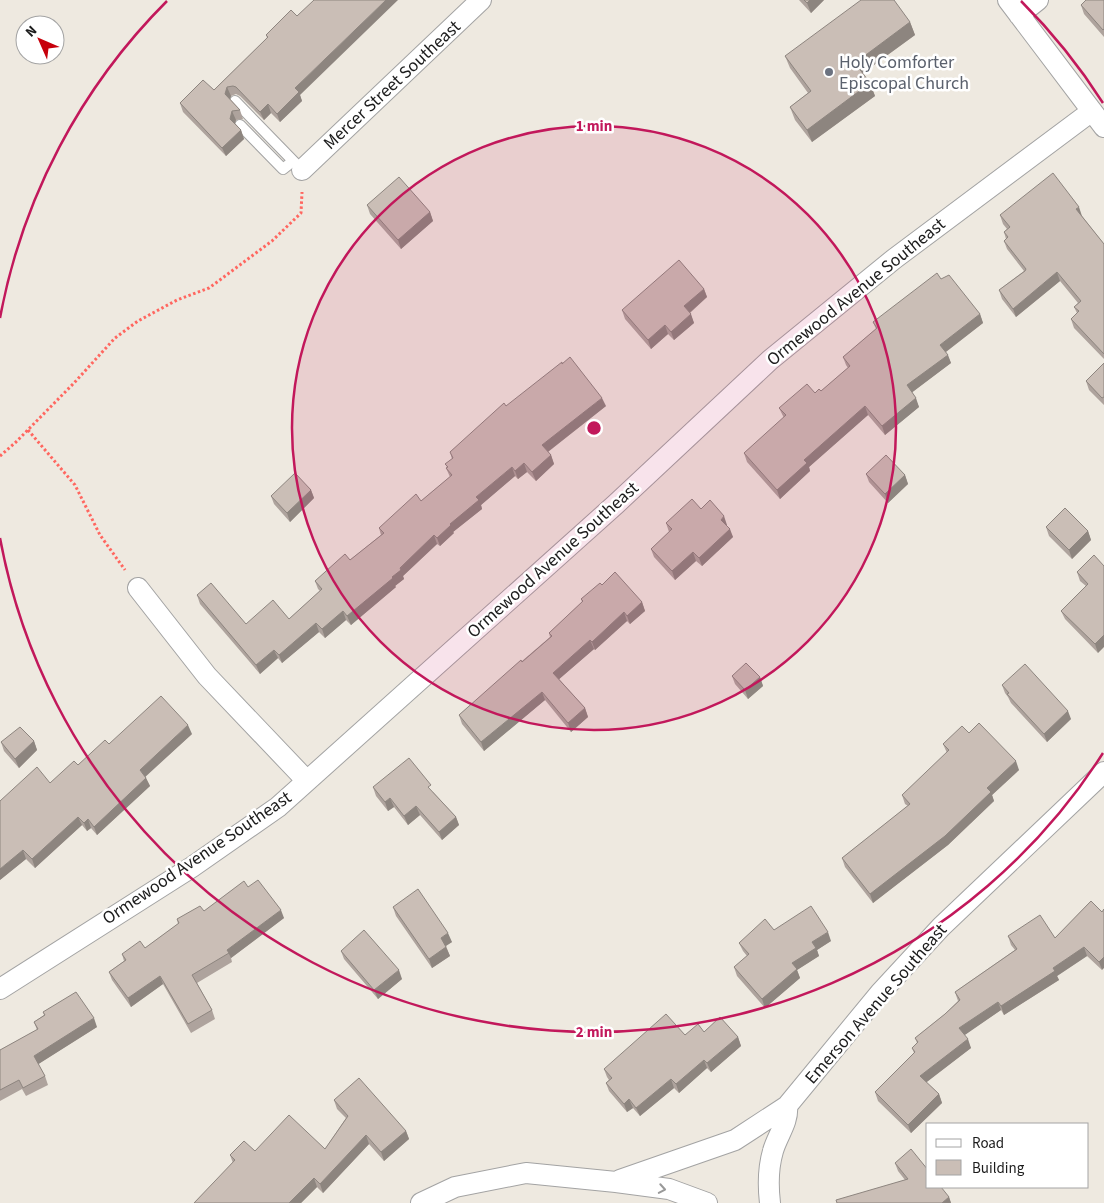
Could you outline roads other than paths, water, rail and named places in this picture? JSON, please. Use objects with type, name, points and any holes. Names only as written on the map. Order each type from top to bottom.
[{"type":"street","name":"Mercer Street Southeast","points":[[297,165],[482,0]]},
{"type":"street","points":[[1038,0],[1014,8],[1104,127]]},
{"type":"street","name":"Ormewood Avenue Southeast","points":[[0,989],[192,867],[278,807],[616,504],[770,360],[894,260],[1092,111]]},
{"type":"street","points":[[138,588],[207,676],[307,781]]},
{"type":"street","name":"Emerson Avenue Southeast","points":[[770,1203],[768,1185],[773,1151],[788,1114],[788,1106],[880,993],[941,927],[1104,772]]},
{"type":"street","points":[[616,1182],[735,1140],[788,1106]]},
{"type":"street","points":[[421,1203],[455,1186],[526,1173],[669,1189],[707,1203]]},
{"type":"lane","points":[[235,101],[297,165],[283,169],[240,124]]},
{"type":"place","name":"Holy Comforter Episcopal Church","points":[[829,72]]}]
